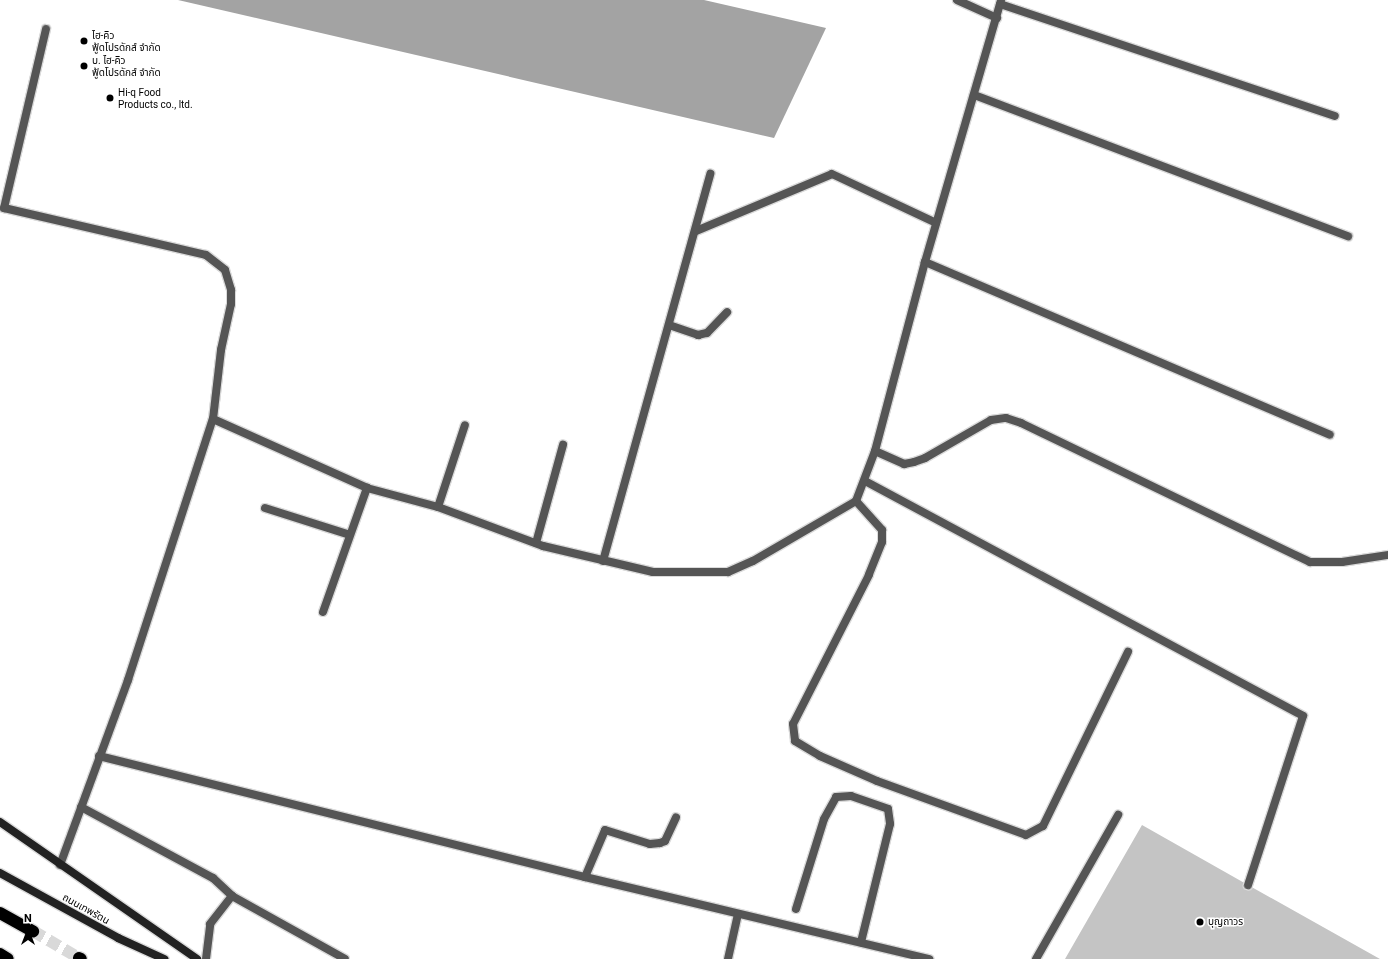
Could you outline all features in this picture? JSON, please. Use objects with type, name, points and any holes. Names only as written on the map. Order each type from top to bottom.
[{"type":"highway","points":[[0,913],[33,931]]},
{"type":"highway","points":[[0,954],[8,959]]},
{"type":"main road","points":[[0,822],[197,959]]},
{"type":"main road","name":"ถนนเทพรัตน","points":[[0,873],[118,938],[164,959]]},
{"type":"street","points":[[957,0],[997,18]]},
{"type":"street","points":[[214,419],[367,488],[438,507],[536,543],[603,561],[653,572],[728,572],[753,561],[856,501],[865,481],[875,451],[925,262],[1001,2],[1335,116]]},
{"type":"street","points":[[46,29],[4,208],[206,255],[225,270],[231,290],[231,304],[221,350],[214,419],[128,680],[60,865]]},
{"type":"street","points":[[974,95],[1348,236]]},
{"type":"street","points":[[603,561],[696,230],[710,174]]},
{"type":"street","points":[[696,230],[832,174],[936,223]]},
{"type":"street","points":[[925,262],[1330,436]]},
{"type":"street","points":[[669,325],[702,334],[712,330],[727,312]]},
{"type":"street","points":[[875,451],[904,464],[914,462],[925,458],[991,420],[1006,418],[1021,423],[1310,562],[1342,562],[1388,555]]},
{"type":"street","points":[[438,507],[465,425]]},
{"type":"street","points":[[536,543],[563,445]]},
{"type":"street","points":[[865,481],[1303,716],[1248,885]]},
{"type":"street","points":[[323,612],[367,488]]},
{"type":"street","points":[[856,501],[882,530],[882,542],[869,575],[793,724],[795,741],[820,756],[877,781],[1026,835],[1042,826],[1128,652]]},
{"type":"street","points":[[265,508],[350,535]]},
{"type":"street","points":[[99,756],[585,877],[929,959]]},
{"type":"street","points":[[796,909],[824,819],[836,797],[851,796],[888,809],[890,824],[861,942]]},
{"type":"street","points":[[81,807],[213,878],[232,896],[345,959]]},
{"type":"street","points":[[1036,959],[1118,815]]},
{"type":"street","points":[[585,877],[605,830],[650,844],[660,843],[665,841],[676,817]]},
{"type":"street","points":[[206,959],[210,924],[232,896]]},
{"type":"street","points":[[728,959],[738,914]]},
{"type":"shaded area","points":[[178,0],[704,0],[826,28],[774,138]]},
{"type":"building","name":"บุญถาวร","points":[[1142,825],[1248,885],[1380,959],[1065,959]]},
{"type":"tunnel","points":[[33,931],[79,958]]},
{"type":"place","name":"ไฮ-คิว ฟู้ดโปรดักส์ จำกัด","points":[[84,41]]},
{"type":"place","name":"บ. ไฮ-คิว ฟู้ดโปรดักส์ จำกัด","points":[[84,66]]},
{"type":"place","name":"Hi-q Food Products co., ltd.","points":[[110,98]]},
{"type":"place","name":"บุญถาวร","points":[[1200,922]]}]
